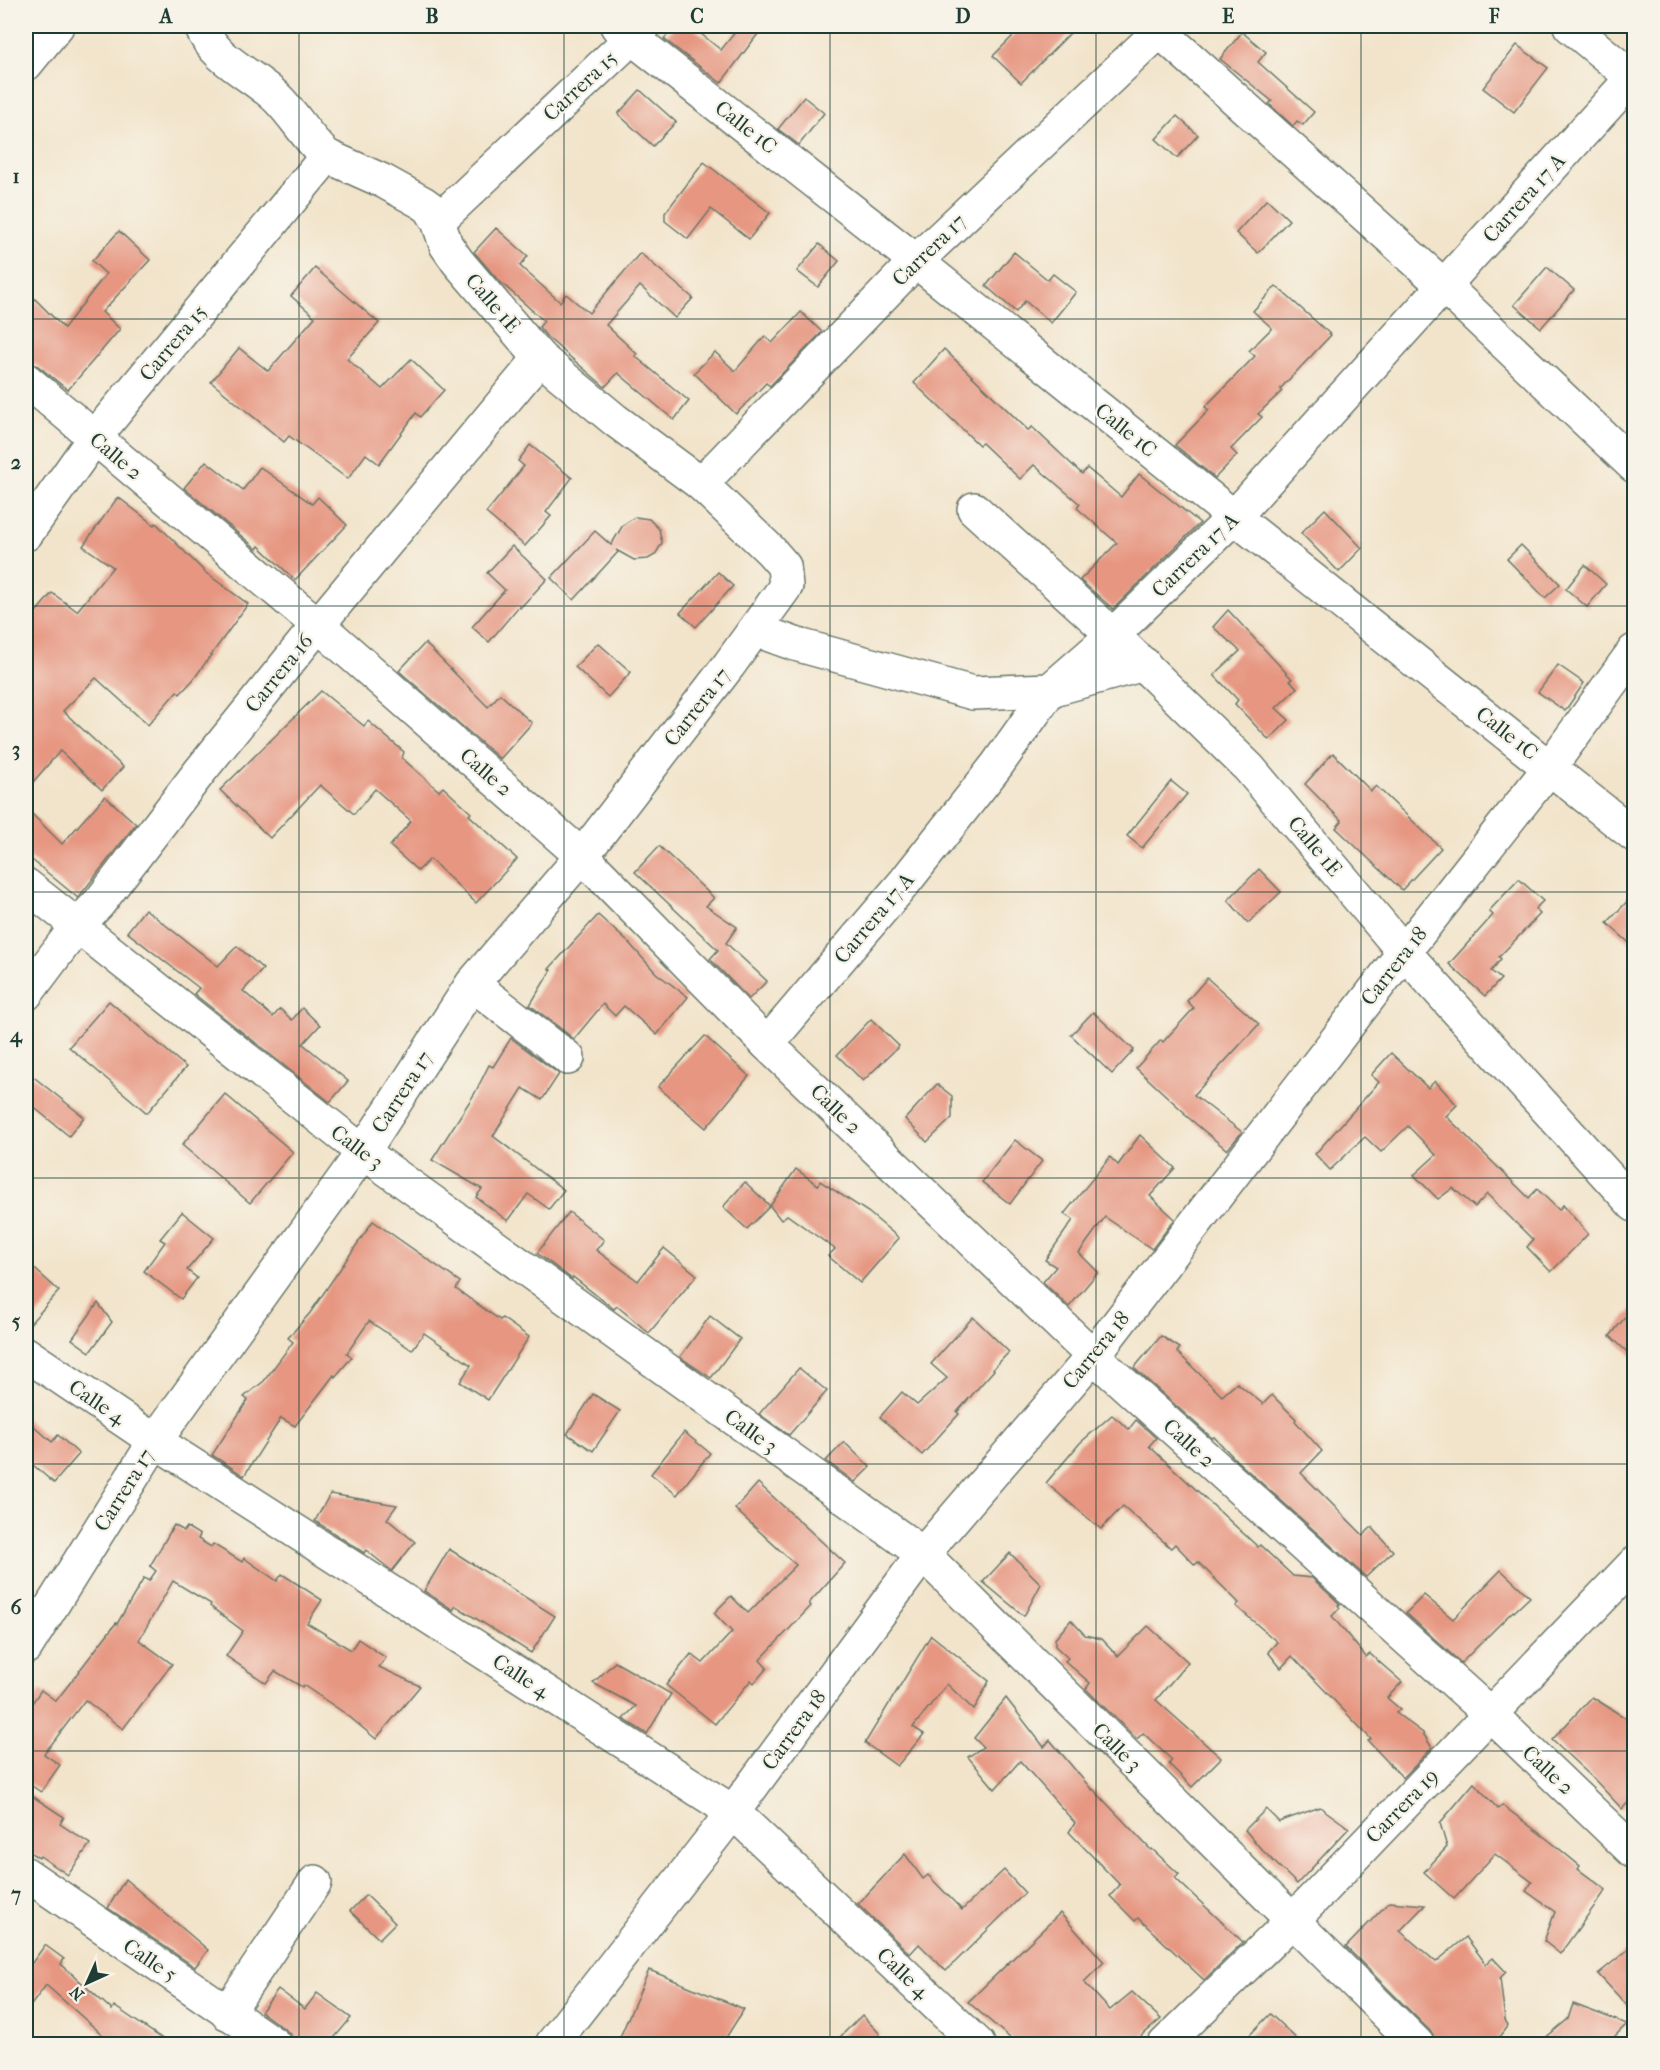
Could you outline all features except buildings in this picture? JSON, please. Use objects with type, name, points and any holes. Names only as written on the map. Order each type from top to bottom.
[{"type":"street","points":[[26,64],[57,26]]},
{"type":"street","name":"Calle 1E","points":[[201,26],[207,40],[218,53],[277,98],[327,156],[412,196],[430,208],[438,221],[446,245],[458,262],[540,358],[615,420],[700,484],[784,566],[786,586]]},
{"type":"street","points":[[1570,26],[1634,77]]},
{"type":"street","points":[[1160,27],[1444,286],[1635,465]]},
{"type":"street","name":"Carrera 17","points":[[700,484],[916,261],[1160,27]]},
{"type":"street","name":"Carrera 15","points":[[438,221],[631,29]]},
{"type":"street","name":"Calle 1C","points":[[631,29],[1234,517],[1635,835]]},
{"type":"street","name":"Carrera 17 A","points":[[767,1044],[911,874],[998,765],[1050,690],[1113,634],[1234,517],[1634,77]]},
{"type":"street","name":"Carrera 15","points":[[26,534],[94,438],[327,156]]},
{"type":"street","name":"Carrera 16","points":[[26,994],[77,926],[99,903],[201,770],[318,625],[540,358]]},
{"type":"street","name":"Calle 2","points":[[26,380],[318,625],[582,856],[767,1044],[1093,1356],[1490,1714],[1635,1852]]},
{"type":"street","name":"Calle 1E","points":[[974,509],[1113,634],[1249,768],[1404,952],[1635,1205]]},
{"type":"street","name":"Carrera 17","points":[[26,1647],[154,1441],[363,1152],[472,984],[582,856],[756,630],[786,586]]},
{"type":"street","points":[[756,630],[795,644],[973,693],[1050,690],[1143,664]]},
{"type":"street","name":"Carrera 18","points":[[552,2044],[733,1812],[923,1554],[1093,1356],[1404,952],[1550,767],[1635,651]]},
{"type":"street","name":"Calle 3","points":[[26,885],[363,1152],[923,1554],[1417,2044]]},
{"type":"street","points":[[472,984],[568,1058]]},
{"type":"street","name":"Calle 4","points":[[26,1354],[154,1441],[733,1812],[978,2044]]},
{"type":"street","name":"Carrera 19","points":[[1165,2044],[1292,1921],[1635,1564]]},
{"type":"street","name":"Calle 5","points":[[26,1874],[274,2044]]},
{"type":"street","points":[[227,2013],[315,1882]]}]
